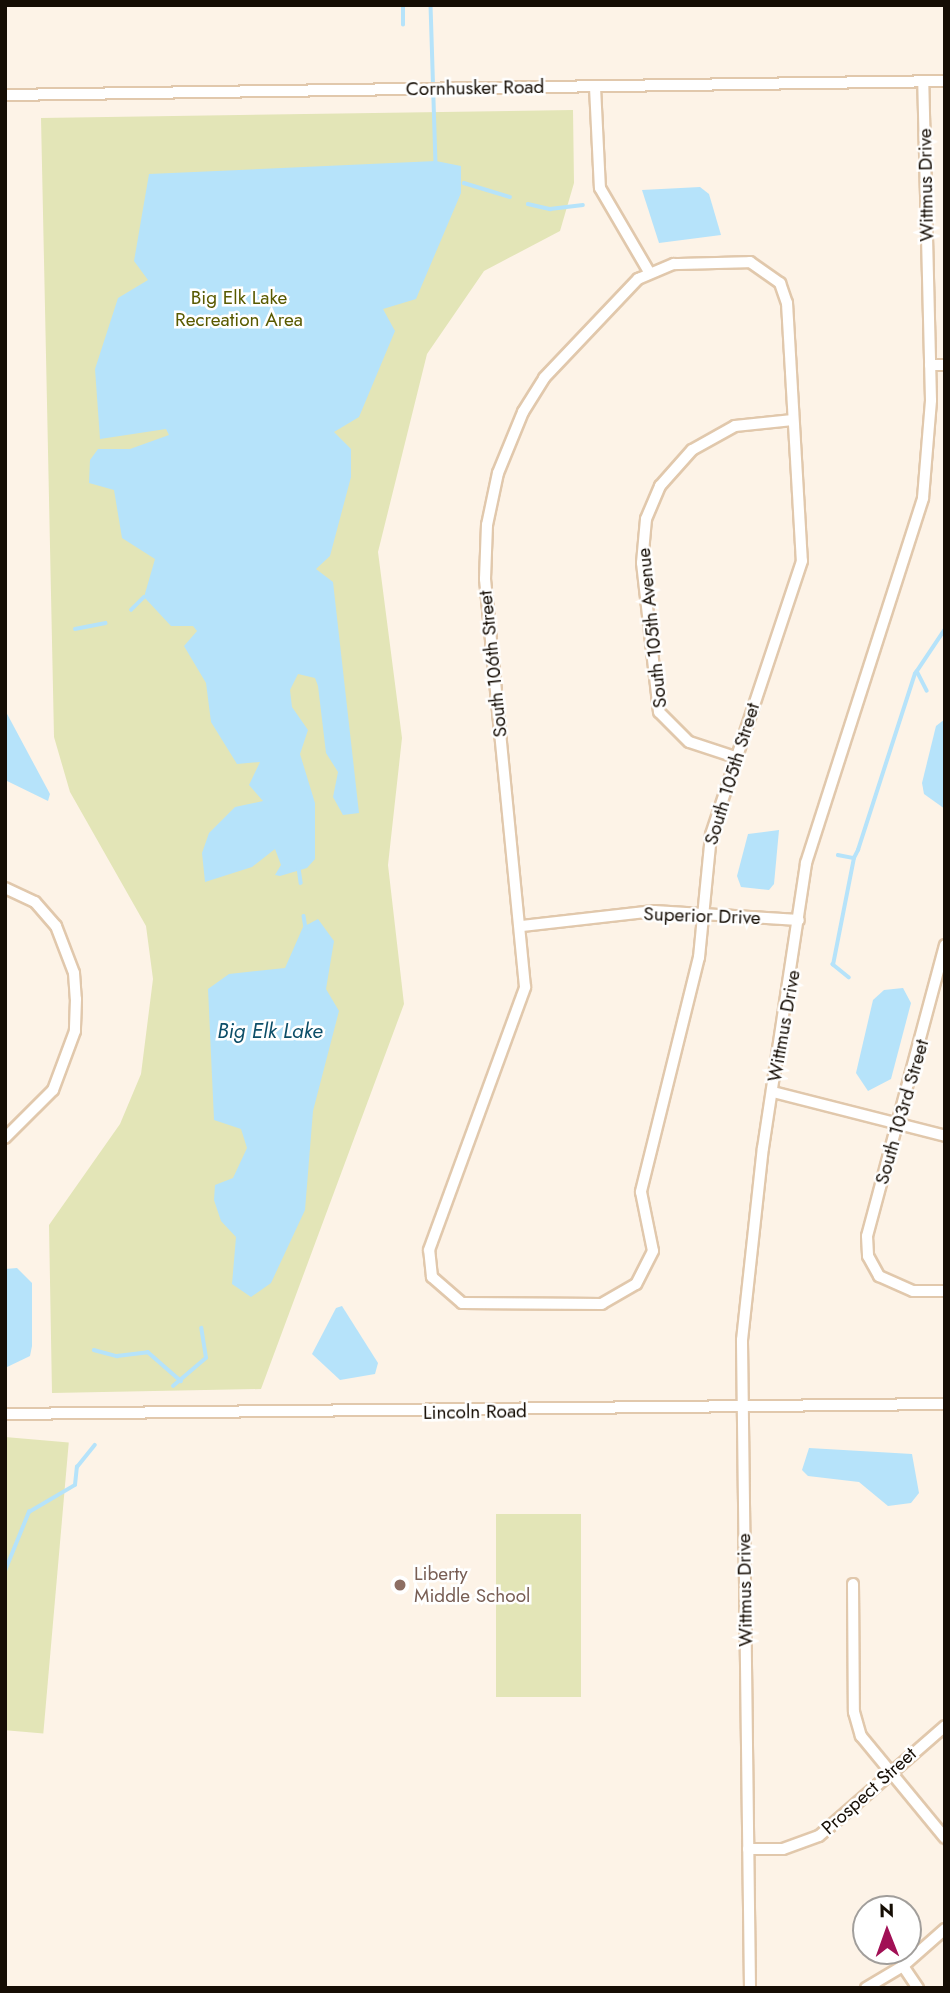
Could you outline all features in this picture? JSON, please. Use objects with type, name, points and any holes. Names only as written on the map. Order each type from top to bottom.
[{"type":"street","name":"Wittmus Drive","points":[[750,1988],[743,1407],[748,1273],[799,920],[819,814],[923,498],[930,365],[923,81]]},
{"type":"street","name":"Cornhusker Road","points":[[5,96],[945,81]]},
{"type":"street","points":[[595,87],[600,188],[649,272]]},
{"type":"street","name":"South 105th Street","points":[[440,1289],[474,1306],[602,1304],[623,1296],[636,1284],[653,1251],[641,1192],[699,957],[701,914],[711,835],[802,561],[787,303],[780,283],[750,262],[674,264],[649,272]]},
{"type":"street","name":"South 106th Street","points":[[440,1289],[430,1264],[432,1237],[523,1005],[522,926],[485,579],[492,498],[509,442],[544,378],[649,272]]},
{"type":"street","points":[[930,365],[945,365]]},
{"type":"street","name":"South 105th Avenue","points":[[736,757],[689,742],[659,712],[642,563],[646,519],[660,486],[692,450],[735,426],[793,420]]},
{"type":"street","points":[[5,888],[35,902],[56,926],[74,973],[76,999],[75,1031],[53,1090],[5,1138]]},
{"type":"street","name":"Superior Drive","points":[[522,926],[654,911],[799,920]]},
{"type":"street","name":"South 103rd Street","points":[[945,945],[942,973],[867,1236],[867,1256],[879,1276],[913,1292],[945,1291]]},
{"type":"street","points":[[773,1092],[945,1136]]},
{"type":"street","name":"Lincoln Road","points":[[5,1414],[945,1404]]},
{"type":"street","points":[[853,1584],[854,1712],[861,1736],[888,1774],[945,1838]]},
{"type":"street","name":"Prospect Street","points":[[748,1849],[806,1843],[945,1726]]},
{"type":"street","points":[[866,1988],[904,1966],[945,1929]]},
{"type":"street","points":[[904,1966],[918,1988]]},
{"type":"green space","name":"Big Elk Lake Recreation Area","points":[[573,110],[574,183],[560,231],[484,271],[427,354],[378,552],[402,738],[388,865],[404,1004],[261,1389],[52,1393],[49,1225],[120,1124],[141,1074],[153,979],[146,926],[70,792],[54,737],[41,118]]},
{"type":"green space","points":[[5,1437],[69,1443],[43,1733],[5,1730]]},
{"type":"green space","points":[[496,1514],[581,1514],[581,1697],[496,1697]]},
{"type":"water","points":[[436,161],[461,166],[461,193],[416,299],[383,309],[395,331],[359,417],[334,432],[351,449],[351,477],[330,556],[316,569],[333,582],[359,813],[343,815],[333,797],[338,772],[326,753],[318,686],[315,678],[298,674],[290,690],[292,707],[308,730],[300,754],[315,803],[315,859],[307,868],[275,875],[281,865],[275,849],[252,867],[205,882],[202,853],[209,833],[235,807],[263,801],[249,785],[260,762],[237,764],[211,722],[206,683],[184,646],[197,631],[193,626],[171,626],[144,597],[155,559],[122,538],[114,490],[89,483],[90,460],[98,449],[130,449],[169,435],[166,429],[100,439],[95,369],[118,298],[148,280],[134,261],[149,174]]},
{"type":"water","points":[[700,187],[709,194],[721,235],[659,243],[642,190]]},
{"type":"water","points":[[5,710],[50,794],[48,801],[5,780]]},
{"type":"water","points":[[945,719],[945,809],[924,794],[922,783],[936,726]]},
{"type":"water","points":[[779,830],[774,884],[769,890],[741,887],[737,876],[748,834]]},
{"type":"water","name":"Big Elk Lake","points":[[318,919],[334,941],[326,989],[339,1011],[313,1111],[305,1210],[271,1283],[251,1297],[232,1284],[236,1237],[221,1221],[214,1200],[215,1185],[233,1178],[247,1148],[241,1129],[214,1120],[208,989],[229,974],[285,968],[303,927]]},
{"type":"water","points":[[903,988],[911,1003],[891,1079],[868,1091],[856,1073],[873,1000],[884,990]]},
{"type":"water","points":[[17,1268],[32,1283],[32,1346],[30,1356],[5,1368],[5,1269]]},
{"type":"water","points":[[342,1306],[378,1363],[375,1374],[340,1380],[312,1354],[336,1308]]},
{"type":"water","points":[[809,1448],[912,1454],[919,1493],[911,1503],[888,1506],[859,1482],[808,1476],[802,1470]]},
{"type":"waterway","points":[[403,5],[403,25]]},
{"type":"waterway","points":[[431,5],[436,161]]},
{"type":"waterway","points":[[464,183],[510,197]]},
{"type":"waterway","points":[[528,204],[550,209],[583,205]]},
{"type":"waterway","points":[[131,610],[144,597]]},
{"type":"waterway","points":[[75,629],[105,623]]},
{"type":"waterway","points":[[838,855],[854,858],[858,850],[915,674],[945,629]]},
{"type":"waterway","points":[[917,671],[927,691]]},
{"type":"waterway","points":[[849,978],[833,965],[854,858]]},
{"type":"waterway","points":[[299,868],[301,883]]},
{"type":"waterway","points":[[304,916],[306,929]]},
{"type":"waterway","points":[[173,1386],[206,1358],[201,1328]]},
{"type":"waterway","points":[[94,1350],[117,1356],[148,1352],[181,1381]]},
{"type":"waterway","points":[[5,1571],[29,1512],[75,1485],[77,1467],[95,1445]]},
{"type":"place","name":"Liberty Middle School","points":[[400,1585]]}]
